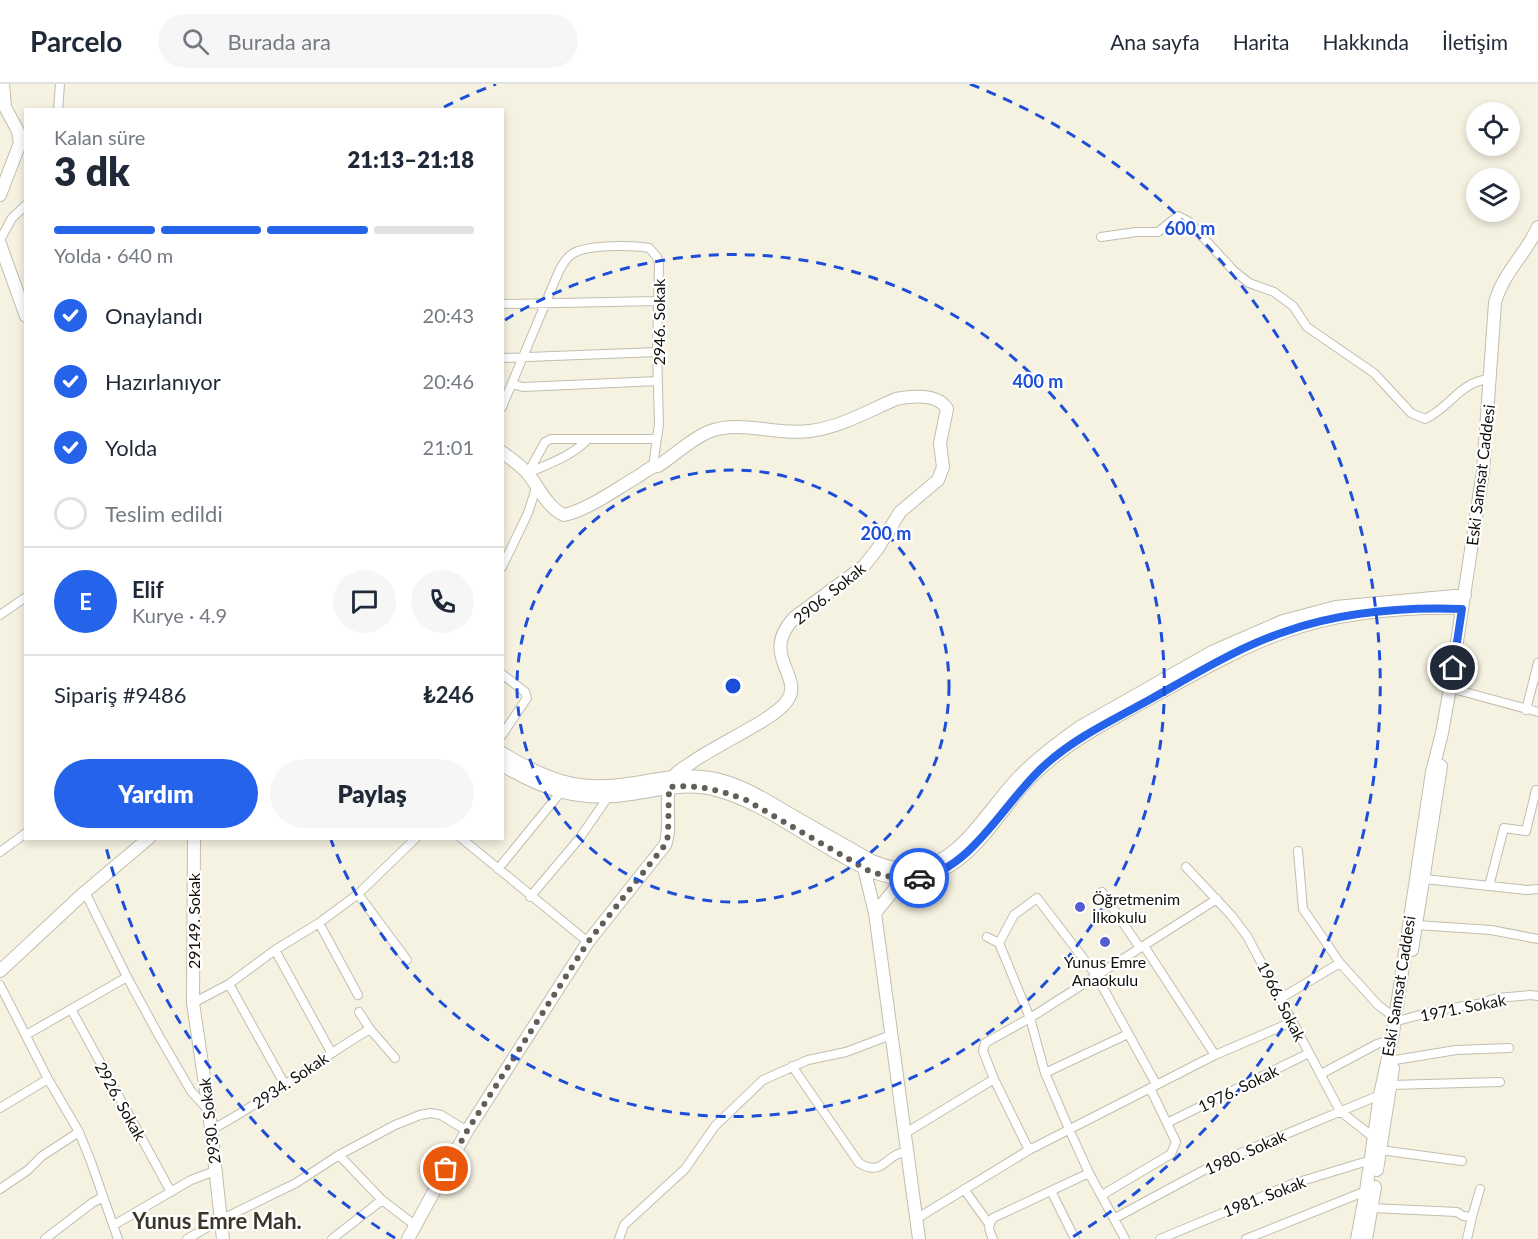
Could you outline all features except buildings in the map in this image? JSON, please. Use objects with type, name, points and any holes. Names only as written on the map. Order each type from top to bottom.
[{"type":"street","points":[[0,195],[21,143],[18,131],[5,107],[3,84]]},
{"type":"street","points":[[58,108],[60,84]]},
{"type":"street","points":[[24,207],[12,218],[0,242],[24,310]]},
{"type":"street","points":[[1101,237],[1137,232],[1158,232],[1178,216],[1188,221],[1233,270],[1249,283],[1274,292],[1293,306],[1307,327],[1374,373],[1411,414],[1425,419],[1434,416],[1454,395],[1478,380],[1490,379]]},
{"type":"street","name":"Eski Samsat Caddesi","points":[[1366,1239],[1395,1060],[1398,1019],[1432,772],[1450,688],[1483,471],[1496,296],[1538,227]]},
{"type":"street","name":"2946. Sokak","points":[[504,402],[564,262],[577,251],[595,248],[643,247],[654,252],[658,264],[659,424],[653,466]]},
{"type":"street","points":[[504,304],[659,301]]},
{"type":"street","points":[[504,358],[657,352]]},
{"type":"street","points":[[512,384],[523,387],[658,381]]},
{"type":"street","name":"2906. Sokak","points":[[504,454],[528,473],[536,488],[559,513],[564,515],[573,513],[640,476],[653,466],[658,466],[710,432],[733,427],[790,432],[812,431],[848,421],[905,397],[936,399],[942,402],[947,409],[940,443],[943,467],[938,480],[900,512],[864,566],[795,617],[786,628],[779,651],[792,687],[786,703],[763,720],[706,752],[671,782]]},
{"type":"street","points":[[528,473],[546,440],[656,439]]},
{"type":"street","points":[[528,473],[567,455],[587,440]]},
{"type":"street","points":[[504,563],[528,513],[536,488]]},
{"type":"street","points":[[863,862],[903,868],[923,867],[944,858],[960,847],[1025,771],[1080,727],[1212,652],[1252,633],[1283,621],[1336,608],[1465,595]]},
{"type":"street","points":[[0,615],[24,598]]},
{"type":"street","points":[[504,754],[546,777],[577,786],[671,782],[747,795],[863,862],[880,875],[903,879],[929,876],[958,860],[1024,785],[1053,758],[1077,740],[1246,647],[1287,631],[1338,618],[1389,612],[1462,609]]},
{"type":"street","points":[[1526,710],[1538,663]]},
{"type":"street","points":[[504,676],[525,692],[527,698],[504,732]]},
{"type":"street","points":[[1450,688],[1538,712]]},
{"type":"street","name":"Eski Samsat Caddesi","points":[[1357,1239],[1380,1095],[1398,1019],[1424,879],[1440,773],[1442,733]]},
{"type":"street","points":[[504,766],[542,786],[582,797],[630,795],[671,782]]},
{"type":"street","points":[[408,1239],[467,1131],[588,942],[665,845],[668,836],[671,782]]},
{"type":"street","points":[[1489,886],[1504,828],[1526,831],[1536,790],[1538,791]]},
{"type":"street","points":[[498,869],[560,792]]},
{"type":"street","points":[[530,897],[579,839],[608,796]]},
{"type":"street","points":[[0,852],[24,834]]},
{"type":"street","points":[[0,971],[85,892],[147,840]]},
{"type":"street","name":"29149. Sokak","points":[[193,1003],[194,840]]},
{"type":"street","points":[[193,1003],[229,984],[275,950],[319,923],[358,894],[414,840]]},
{"type":"street","points":[[462,840],[588,942]]},
{"type":"street","points":[[1298,850],[1303,909],[1340,963],[1378,1005],[1398,1019]]},
{"type":"street","points":[[863,862],[875,913],[919,1239]]},
{"type":"street","name":"1966. Sokak","points":[[1186,867],[1217,899],[1247,936],[1340,1111],[1373,1137]]},
{"type":"street","points":[[875,913],[903,879]]},
{"type":"street","points":[[1424,879],[1527,890],[1538,889]]},
{"type":"street","points":[[85,892],[127,977],[191,1091],[209,1111]]},
{"type":"street","points":[[1102,892],[1215,1055]]},
{"type":"street","points":[[358,894],[407,960]]},
{"type":"street","points":[[999,943],[1014,915],[1037,898],[1096,975],[1153,1086],[1176,1142],[1171,1154],[1102,1195]]},
{"type":"street","points":[[1029,1150],[994,1079],[983,1051],[985,1042],[1030,1018],[1217,899]]},
{"type":"street","points":[[319,923],[358,995]]},
{"type":"street","points":[[1416,925],[1491,930],[1538,939]]},
{"type":"street","points":[[987,937],[999,943],[1030,1018],[1045,1073],[1089,1173],[1114,1218],[1121,1237]]},
{"type":"street","points":[[275,950],[331,1052]]},
{"type":"street","points":[[1281,998],[1340,963]]},
{"type":"street","points":[[26,1035],[127,977]]},
{"type":"street","points":[[229,984],[285,1085]]},
{"type":"street","points":[[0,985],[48,1079],[79,1132],[118,1239]]},
{"type":"street","name":"1971. Sokak","points":[[1398,1019],[1478,1004],[1497,998],[1535,995]]},
{"type":"street","name":"2930. Sokak","points":[[193,1003],[209,1111],[223,1239]]},
{"type":"street","name":"2926. Sokak","points":[[71,1009],[171,1192]]},
{"type":"street","points":[[359,1012],[370,1029],[395,1058]]},
{"type":"street","points":[[916,1219],[1029,1150],[1069,1129],[1215,1055],[1292,1022]]},
{"type":"street","name":"2934. Sokak","points":[[211,1130],[370,1029]]},
{"type":"street","points":[[1045,1073],[1128,1034]]},
{"type":"street","points":[[619,1239],[624,1225],[685,1169],[722,1118],[763,1080],[808,1060],[846,1052],[891,1035]]},
{"type":"street","points":[[1321,1074],[1377,1044],[1392,1039]]},
{"type":"street","points":[[1395,1060],[1456,1050],[1509,1048]]},
{"type":"street","name":"1976. Sokak","points":[[1167,1123],[1309,1053]]},
{"type":"street","points":[[792,1066],[859,1163],[868,1168],[876,1168],[898,1153],[907,1152]]},
{"type":"street","points":[[0,1108],[48,1079]]},
{"type":"street","points":[[904,1134],[994,1079]]},
{"type":"street","points":[[1390,1085],[1500,1082]]},
{"type":"street","name":"1980. Sokak","points":[[1114,1218],[1219,1162],[1380,1095]]},
{"type":"street","points":[[187,1239],[220,1220],[296,1183],[339,1155],[395,1125],[425,1113],[441,1115],[467,1131]]},
{"type":"street","points":[[0,1190],[28,1170],[42,1156],[79,1132]]},
{"type":"street","points":[[1380,1149],[1462,1161]]},
{"type":"street","points":[[339,1155],[382,1200],[416,1226]]},
{"type":"street","name":"1981. Sokak","points":[[1160,1239],[1292,1184],[1371,1160]]},
{"type":"street","points":[[114,1225],[191,1180],[215,1171]]},
{"type":"street","points":[[993,1239],[989,1224],[993,1218],[1089,1173]]},
{"type":"street","points":[[964,1189],[989,1224]]},
{"type":"street","points":[[1467,1239],[1480,1189]]},
{"type":"street","points":[[1051,1191],[1075,1239]]},
{"type":"street","points":[[1247,1239],[1366,1191]]},
{"type":"street","points":[[45,1239],[103,1197]]},
{"type":"street","points":[[332,1239],[382,1200]]},
{"type":"street","points":[[1372,1208],[1457,1212],[1463,1216],[1472,1217]]},
{"type":"way so far","points":[[446,1169],[467,1131],[588,942],[665,845],[668,836],[669,787],[693,786],[725,792],[746,800],[871,872],[896,878],[919,878]]},
{"type":"place","name":"Öğretmenim İlkokulu","points":[[1080,907]]},
{"type":"place","name":"Yunus Emre Anaokulu","points":[[1105,942]]},
{"type":"district","name":"Yunus Emre Mah.","points":[[217,1220]]},
{"type":"route","points":[[919,878],[939,872],[958,860],[1024,785],[1053,758],[1077,740],[1217,662],[1266,639],[1317,622],[1338,618],[1440,608],[1462,609],[1453,668]]}]
